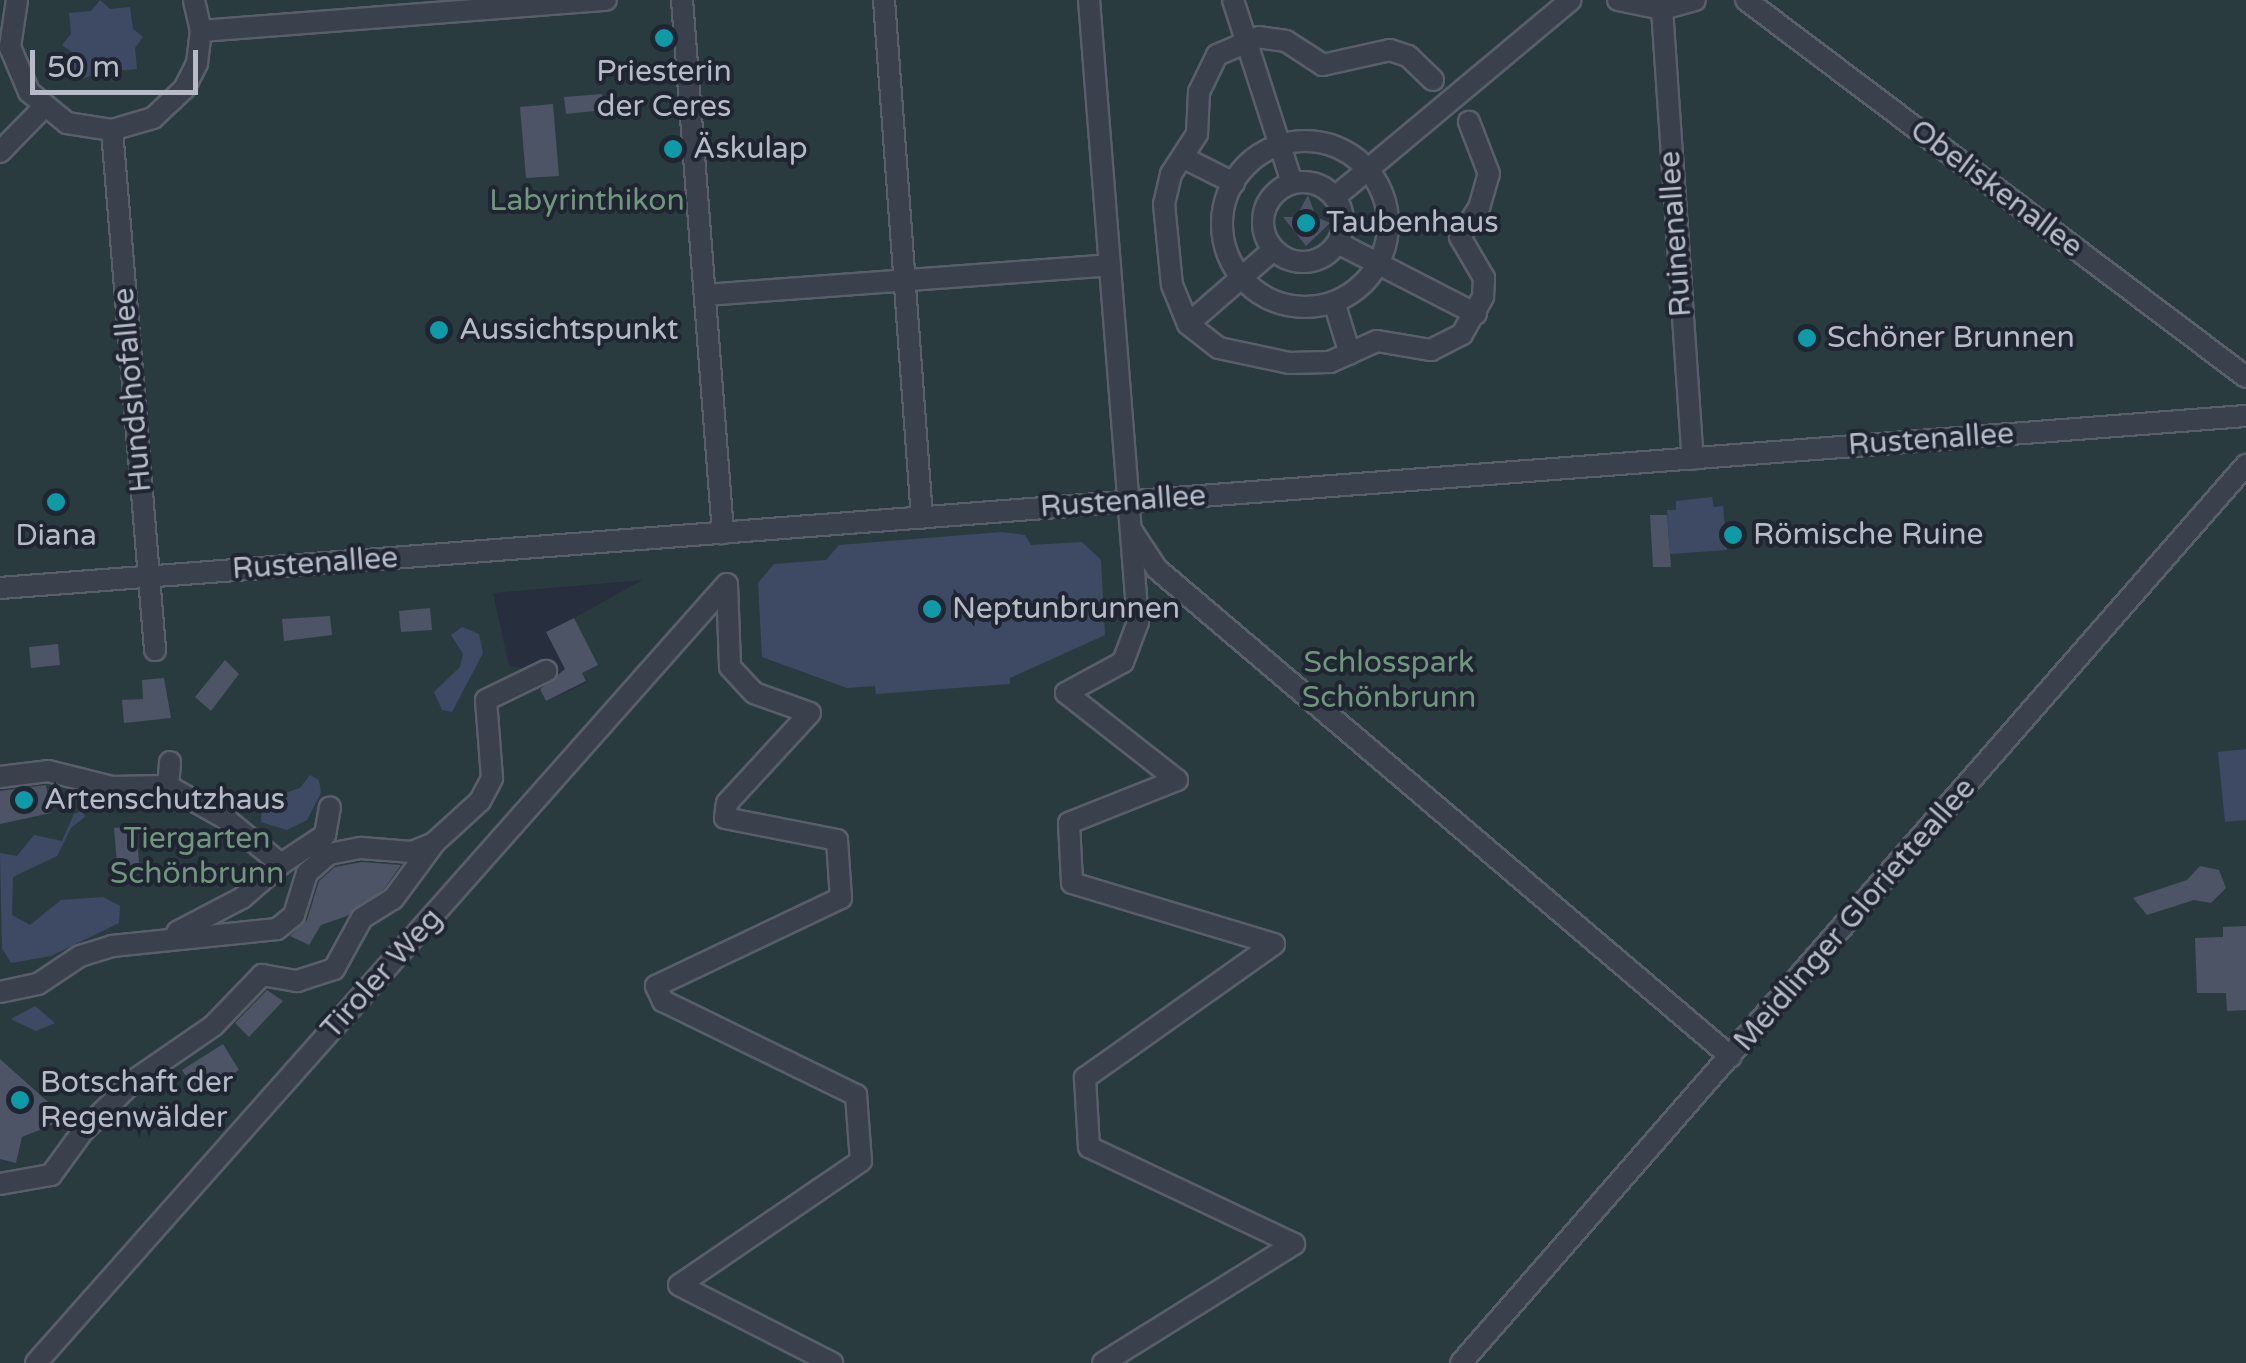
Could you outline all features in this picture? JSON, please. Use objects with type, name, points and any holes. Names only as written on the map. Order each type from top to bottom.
[{"type":"street","points":[[17,0],[5,48],[43,108],[75,126],[112,130],[153,118],[184,89],[201,31],[194,0]]},
{"type":"street","points":[[201,31],[606,0]]},
{"type":"street","points":[[682,0],[723,533]]},
{"type":"street","points":[[884,0],[922,518]]},
{"type":"street","points":[[1089,0],[1138,622],[1124,662],[1066,693],[1177,780],[1069,823],[1072,883],[1274,944],[1084,1078],[1088,1148],[1294,1244],[1103,1363]]},
{"type":"street","points":[[1233,0],[1242,39],[1292,183]]},
{"type":"street","points":[[1334,197],[1571,0]]},
{"type":"street","points":[[1618,0],[1662,9],[1695,0]]},
{"type":"street","name":"Obeliskenallee","points":[[1746,0],[2246,377]]},
{"type":"street","name":"Ruinenallee","points":[[1662,9],[1693,459]]},
{"type":"street","points":[[1433,80],[1408,56],[1390,50],[1323,64],[1286,41],[1242,39],[1206,68],[1198,134],[1164,204],[1172,285],[1188,324],[1219,348],[1289,363],[1330,362],[1377,341],[1431,350],[1462,334],[1476,314],[1484,278],[1476,254],[1460,236],[1480,208],[1489,174],[1469,122]]},
{"type":"street","points":[[0,152],[43,108]]},
{"type":"street","name":"Hundshofallee","points":[[112,130],[155,650]]},
{"type":"street","points":[[1279,146],[1334,146],[1368,170],[1387,210],[1378,264],[1360,287],[1334,302],[1284,305],[1241,278],[1222,224],[1234,183],[1253,160],[1279,146]]},
{"type":"street","points":[[1184,158],[1234,183]]},
{"type":"street","points":[[1311,182],[1334,197],[1344,221],[1338,243],[1307,263],[1272,250],[1264,211],[1292,183],[1311,182]]},
{"type":"street","points":[[1338,243],[1476,314]]},
{"type":"street","points":[[1188,324],[1272,250]]},
{"type":"street","points":[[704,295],[1110,265]]},
{"type":"street","points":[[1334,302],[1350,354]]},
{"type":"street","name":"Rustenallee","points":[[0,588],[2246,416]]},
{"type":"street","name":"Meidlinger Glorietteallee","points":[[1461,1363],[2246,465]]},
{"type":"street","points":[[1131,529],[1157,569],[1730,1057]]},
{"type":"street","name":"Tiroler Weg","points":[[36,1363],[727,584],[730,667],[754,693],[810,712],[727,803],[725,818],[837,840],[841,898],[656,986],[663,1000],[856,1096],[861,1162],[679,1285],[832,1363]]},
{"type":"street","points":[[0,1184],[51,1175],[112,1102],[159,1060],[214,1026],[262,974],[297,981],[334,969],[362,918],[393,899],[434,843],[480,801],[492,778],[486,700],[546,670]]},
{"type":"street","points":[[168,786],[170,762]]},
{"type":"street","points":[[0,777],[48,771],[112,786],[168,786],[226,819],[280,864]]},
{"type":"street","points":[[168,936],[242,898],[280,864],[325,835],[330,807]]},
{"type":"street","points":[[0,992],[38,984],[94,950],[168,936],[276,929],[294,915],[307,873],[329,854],[361,848],[412,852],[434,843]]},
{"type":"green space","name":"Schlosspark Schönbrunn","points":[[0,0],[2246,0],[2246,1363],[0,1363]],"holes":[[[643,580],[574,618],[598,665],[582,673],[586,683],[546,701],[531,670],[509,666],[493,593]]]},
{"type":"water","points":[[100,0],[110,9],[130,7],[133,29],[143,37],[135,48],[137,69],[115,71],[107,81],[96,73],[83,79],[74,74],[73,53],[62,45],[71,34],[69,13],[91,11]]},
{"type":"water","points":[[1712,497],[1714,507],[1723,506],[1727,550],[1670,554],[1667,510],[1676,510],[1676,501]]},
{"type":"water","name":"Neptunbrunnen","points":[[1002,532],[1025,535],[1031,545],[1082,542],[1101,560],[1105,635],[1010,678],[1010,684],[876,694],[875,686],[847,688],[762,657],[758,583],[774,564],[826,560],[839,545]]},
{"type":"water","points":[[462,627],[479,634],[483,653],[452,712],[442,710],[434,692],[460,667],[463,654],[451,635]]},
{"type":"water","points":[[2246,749],[2246,820],[2225,822],[2218,752]]},
{"type":"water","points":[[310,775],[319,780],[321,793],[307,820],[287,830],[261,822],[262,801],[300,788]]},
{"type":"water","points":[[82,811],[85,817],[71,828],[57,856],[13,877],[12,915],[30,925],[61,900],[103,897],[120,906],[119,923],[51,956],[11,963],[2,948],[0,853],[17,856],[34,835],[62,841],[74,814]]},
{"type":"water","points":[[35,1006],[55,1023],[36,1031],[11,1019]]},
{"type":"building","points":[[602,94],[604,110],[566,114],[564,97]]},
{"type":"building","points":[[553,104],[559,176],[526,178],[520,107]]},
{"type":"building","name":"Taubenhaus","points":[[1308,195],[1316,217],[1330,223],[1306,246],[1283,217],[1296,217]]},
{"type":"building","name":"Schöner Brunnen","points":[[1808,324],[1821,337],[1807,352],[1794,339]]},
{"type":"building","points":[[1650,515],[1667,515],[1671,567],[1653,567]]},
{"type":"building","points":[[430,608],[432,630],[401,632],[399,611]]},
{"type":"building","points":[[330,616],[332,635],[284,641],[282,619]]},
{"type":"building","points":[[574,618],[598,665],[582,673],[586,681],[546,701],[540,689],[565,669],[546,632]]},
{"type":"building","points":[[58,644],[60,665],[31,668],[29,647]]},
{"type":"building","points":[[225,660],[239,674],[211,711],[195,697]]},
{"type":"building","points":[[164,678],[171,718],[124,723],[122,700],[143,699],[142,680]]},
{"type":"building","name":"Artenschutzhaus","points":[[46,785],[51,813],[0,824],[0,791]]},
{"type":"building","points":[[136,826],[140,874],[118,876],[114,828]]},
{"type":"building","points":[[362,862],[401,865],[384,889],[347,916],[321,925],[309,945],[290,936],[307,920],[319,881],[335,867]]},
{"type":"building","points":[[2200,866],[2219,870],[2226,888],[2211,903],[2194,900],[2147,915],[2133,898],[2187,880]]},
{"type":"building","points":[[2246,926],[2246,1010],[2227,1011],[2226,993],[2197,993],[2195,938],[2223,937],[2223,927]]},
{"type":"building","points":[[267,990],[283,1001],[249,1037],[235,1023]]},
{"type":"building","points":[[223,1044],[239,1070],[198,1095],[182,1070]]},
{"type":"building","name":"Botschaft der Regenwälder","points":[[0,1059],[67,1119],[22,1137],[16,1163],[0,1159]]},
{"type":"place","name":"Priesterin der Ceres","points":[[664,38]]},
{"type":"place","name":"Äskulap","points":[[673,149]]},
{"type":"place","name":"Taubenhaus","points":[[1306,223]]},
{"type":"place","name":"Aussichtspunkt","points":[[439,330]]},
{"type":"place","name":"Schöner Brunnen","points":[[1807,338]]},
{"type":"place","name":"Diana","points":[[56,502]]},
{"type":"place","name":"Römische Ruine","points":[[1733,535]]},
{"type":"place","name":"Neptunbrunnen","points":[[932,609]]},
{"type":"place","name":"Artenschutzhaus","points":[[24,800]]},
{"type":"place","name":"Botschaft der Regenwälder","points":[[20,1100]]},
{"type":"park label","name":"Labyrinthikon","points":[[587,201]]},
{"type":"park label","name":"Tiergarten Schönbrunn","points":[[197,856]]}]
